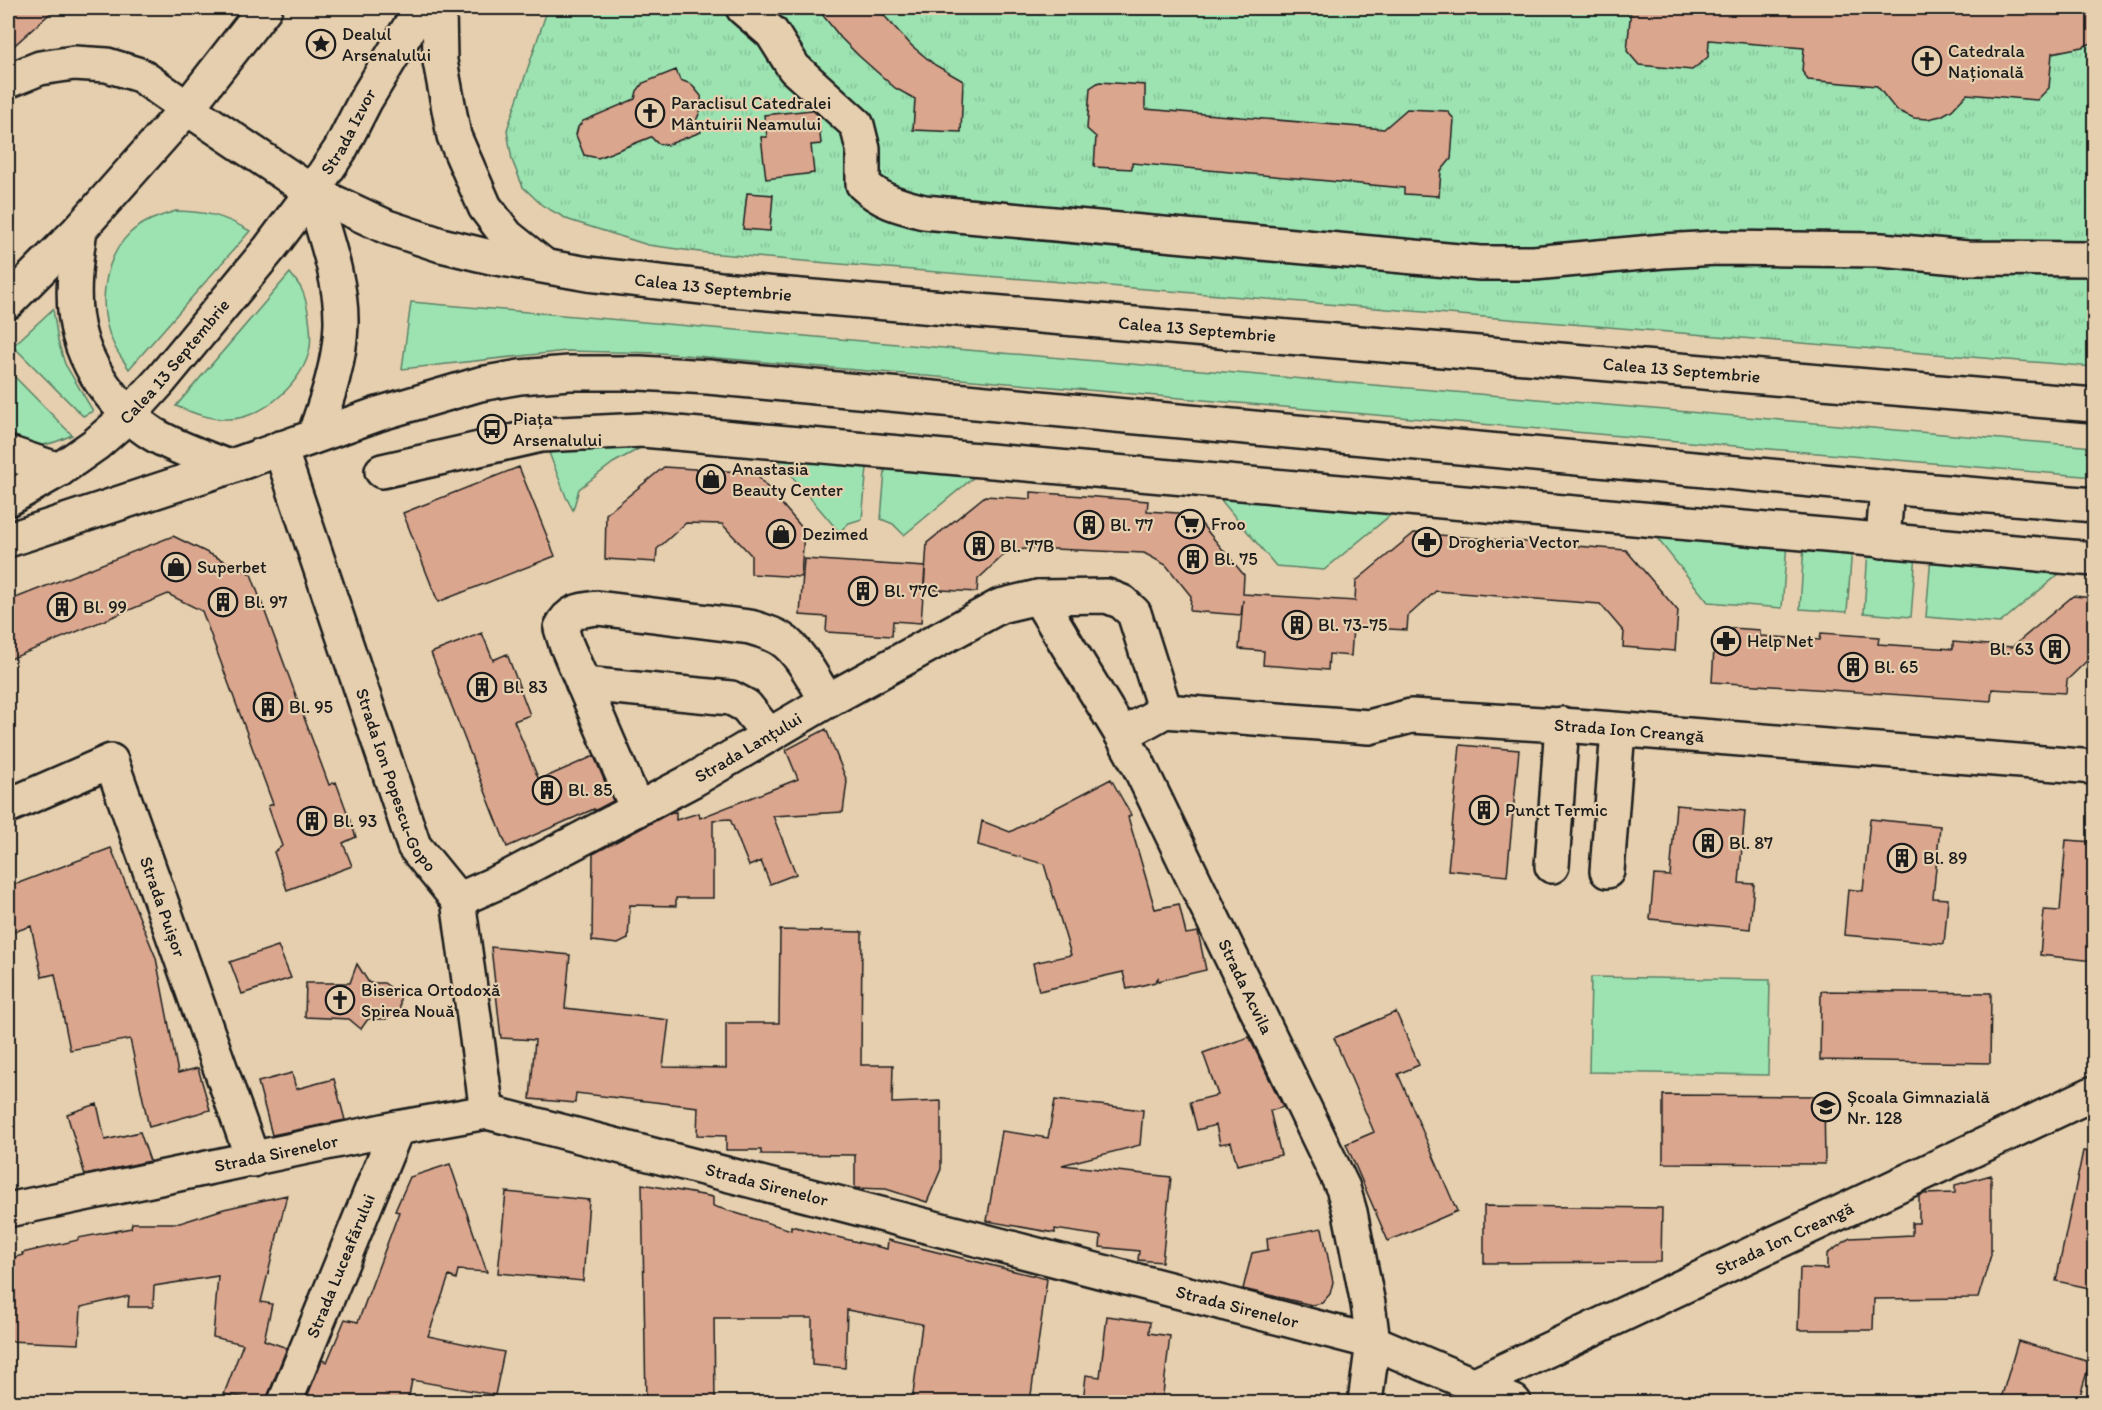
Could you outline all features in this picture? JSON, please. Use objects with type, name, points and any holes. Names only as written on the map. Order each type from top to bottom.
[{"type":"street","points":[[8,302],[80,229],[187,108],[265,8]]},
{"type":"street","points":[[744,8],[772,33],[794,69],[857,125],[863,149],[863,184],[875,195],[894,205],[924,212],[1480,263],[1534,263],[1717,248],[1881,250],[1966,258],[2094,259]]},
{"type":"street","points":[[422,11],[440,61],[454,136],[485,207],[507,236],[546,267]]},
{"type":"street","name":"Strada Izvor","points":[[312,192],[340,150],[365,101],[422,11]]},
{"type":"street","name":"Calea 13 Septembrie","points":[[8,81],[40,68],[74,63],[107,65],[140,75],[312,192],[387,227],[430,241],[491,257],[546,267],[634,280],[720,289],[2094,405]]},
{"type":"street","points":[[312,192],[338,288],[341,322],[333,375],[314,436]]},
{"type":"street","name":"Calea 13 Septembrie","points":[[8,499],[59,470],[96,444],[128,416],[270,248],[312,192]]},
{"type":"street","points":[[80,229],[74,273],[74,308],[80,343],[95,375],[128,416],[153,434],[229,467]]},
{"type":"street","points":[[8,540],[229,467],[378,414],[480,384],[520,377],[569,373],[640,373],[708,377],[2094,505]]},
{"type":"street","points":[[382,471],[541,435],[644,430],[2094,560]]},
{"type":"street","name":"Strada Ion Popescu-Gopo","points":[[280,448],[414,846],[458,900]]},
{"type":"street","points":[[8,453],[59,470]]},
{"type":"street","points":[[1883,541],[1887,487]]},
{"type":"street","points":[[1038,597],[1107,596],[1122,602],[1134,613],[1165,711],[1122,735]]},
{"type":"street","name":"Strada Lanțului","points":[[458,900],[507,878],[693,780],[827,701],[1000,606],[1038,597]]},
{"type":"street","name":"Strada Acvila","points":[[1038,597],[1122,735],[1338,1177],[1350,1212],[1373,1342],[1365,1402]]},
{"type":"street","points":[[637,809],[566,644],[561,628],[566,617],[583,609],[597,608],[750,627],[783,640],[801,660],[827,701]]},
{"type":"street","points":[[584,684],[731,698],[746,706],[769,735]]},
{"type":"street","name":"Strada Ion Creangă","points":[[1165,711],[1369,727],[1411,716],[1562,724],[2094,767]]},
{"type":"street","points":[[1552,866],[1562,724]]},
{"type":"street","points":[[1607,871],[1618,730]]},
{"type":"street","name":"Strada Puișor","points":[[8,806],[111,760],[253,1160]]},
{"type":"street","points":[[458,900],[487,1112]]},
{"type":"street","name":"Strada Ion Creangă","points":[[1473,1385],[2054,1114],[2094,1093]]},
{"type":"street","name":"Strada Sirenelor","points":[[8,1210],[397,1128],[487,1112],[1373,1342],[1514,1402]]},
{"type":"street","name":"Strada Luceafărului","points":[[285,1402],[397,1128]]},
{"type":"green space","points":[[548,8],[2094,8],[2094,367],[707,253],[648,245],[569,220],[543,206],[523,187],[512,160],[507,130]]},
{"type":"green space","points":[[176,211],[214,215],[250,231],[129,369],[114,345],[105,317],[105,286],[108,271],[113,257],[130,233],[146,222]]},
{"type":"green space","points":[[290,273],[303,294],[310,334],[310,347],[306,360],[291,385],[268,405],[255,413],[242,417],[229,419],[208,417],[176,406]]},
{"type":"green space","points":[[411,302],[2094,447],[2094,477],[660,353],[566,351],[402,369]]},
{"type":"green space","points":[[53,309],[58,341],[65,364],[93,411],[83,416],[13,346]]},
{"type":"green space","points":[[8,370],[72,435],[40,446],[8,441]]},
{"type":"green space","points":[[653,441],[613,463],[579,489],[573,510],[548,450]]},
{"type":"green space","points":[[769,449],[868,457],[862,519],[849,523],[839,532]]},
{"type":"green space","points":[[886,459],[985,468],[904,535],[893,524],[881,519]]},
{"type":"green space","points":[[1216,494],[1399,508],[1324,570],[1276,566]]},
{"type":"green space","points":[[1652,532],[1787,543],[1782,608],[1708,602]]},
{"type":"green space","points":[[1804,544],[1852,548],[1847,612],[1800,609]]},
{"type":"green space","points":[[1868,549],[1916,553],[1911,617],[1864,613]]},
{"type":"green space","points":[[1931,555],[2070,565],[2000,623],[1926,617]]},
{"type":"green space","points":[[1591,977],[1770,980],[1768,1075],[1589,1072]]},
{"type":"building","points":[[8,8],[56,8],[8,51]]},
{"type":"building","points":[[817,8],[877,8],[912,46],[935,65],[963,81],[961,132],[913,130],[915,99],[895,88],[859,56]]},
{"type":"building","name":"Catedrala Națională","points":[[1631,8],[2094,8],[2094,42],[2052,53],[2049,88],[2037,100],[1967,94],[1952,110],[1941,116],[1928,119],[1914,118],[1896,110],[1877,86],[1808,80],[1802,71],[1804,48],[1709,40],[1708,57],[1692,70],[1639,65],[1627,51]]},
{"type":"building","name":"Paraclisul Catedralei Mântuirii Neamului","points":[[676,70],[680,80],[691,84],[701,96],[702,107],[696,121],[701,132],[667,145],[657,143],[651,137],[598,158],[584,155],[576,135],[583,121],[635,99],[643,83]]},
{"type":"building","points":[[1099,82],[1145,85],[1145,109],[1384,129],[1407,109],[1447,111],[1454,119],[1451,159],[1441,171],[1439,196],[1404,194],[1404,188],[1132,163],[1132,169],[1094,167],[1096,137],[1087,129],[1090,88]]},
{"type":"building","points":[[812,110],[818,115],[821,144],[811,145],[814,173],[766,179],[761,137],[767,137],[764,115]]},
{"type":"building","points":[[747,193],[773,195],[770,231],[743,229]]},
{"type":"building","points":[[519,467],[555,556],[438,602],[403,513]]},
{"type":"building","points":[[664,467],[755,473],[804,530],[801,577],[751,574],[751,555],[722,524],[686,523],[657,549],[656,562],[605,559],[606,514]]},
{"type":"building","points":[[1031,492],[1148,501],[1147,511],[1193,514],[1244,575],[1243,594],[1355,601],[1356,581],[1414,533],[1626,550],[1678,611],[1675,651],[1623,647],[1624,632],[1600,604],[1436,591],[1408,616],[1407,630],[1353,627],[1351,656],[1329,654],[1328,670],[1263,665],[1264,651],[1239,649],[1243,600],[1241,615],[1190,611],[1191,596],[1166,565],[1144,553],[1031,548],[1007,552],[978,579],[977,592],[924,589],[927,543],[985,496],[1031,499]]},
{"type":"building","points":[[173,536],[251,574],[329,785],[336,782],[356,837],[343,843],[352,866],[287,890],[274,852],[282,846],[268,806],[273,804],[202,611],[168,594],[8,660],[8,601]]},
{"type":"building","name":"Bl. 77C","points":[[804,559],[925,567],[921,623],[893,621],[892,636],[826,632],[827,617],[800,615]]},
{"type":"building","name":"Bl. 65","points":[[2073,596],[2094,598],[2094,654],[2067,680],[2066,693],[1992,689],[1991,701],[1712,682],[1715,632],[1732,633],[1732,628],[1760,630],[1760,636],[1820,640],[1821,633],[1879,637],[1878,644],[1953,649],[1953,642],[2012,647]]},
{"type":"building","points":[[482,633],[493,660],[507,654],[530,715],[514,721],[539,780],[594,756],[613,801],[507,847],[431,653]]},
{"type":"building","points":[[826,729],[847,781],[843,812],[773,816],[796,874],[770,884],[761,861],[749,866],[730,819],[713,820],[713,898],[676,898],[676,906],[630,905],[628,939],[618,944],[592,941],[593,854],[670,813],[676,812],[676,820],[699,813],[700,818],[798,779],[786,750]]},
{"type":"building","name":"Punct Termic","points":[[1460,745],[1519,750],[1507,876],[1448,870]]},
{"type":"building","points":[[1111,779],[1131,815],[1128,817],[1155,909],[1179,904],[1186,934],[1198,932],[1206,970],[1158,981],[1158,978],[1155,982],[1127,989],[1123,972],[1039,991],[1033,963],[1071,955],[1044,864],[978,845],[982,821],[1010,832]]},
{"type":"building","name":"Bl. 87","points":[[1676,805],[1745,811],[1739,883],[1754,884],[1750,929],[1650,919],[1654,875],[1670,876]]},
{"type":"building","name":"Bl. 89","points":[[1870,819],[1940,826],[1933,898],[1948,899],[1944,944],[1844,935],[1848,889],[1863,891]]},
{"type":"building","points":[[2066,840],[2094,842],[2094,961],[2040,955],[2044,910],[2060,911]]},
{"type":"building","points":[[111,848],[156,958],[178,1073],[198,1068],[210,1110],[149,1127],[130,1039],[70,1050],[55,974],[42,977],[31,926],[8,934],[8,887]]},
{"type":"building","points":[[780,930],[862,932],[861,1065],[893,1065],[892,1103],[941,1101],[941,1169],[927,1202],[886,1189],[855,1188],[855,1155],[761,1154],[761,1150],[726,1150],[726,1136],[697,1135],[698,1107],[576,1093],[575,1103],[530,1099],[535,1040],[501,1038],[491,947],[570,955],[565,1008],[669,1020],[663,1067],[726,1068],[726,1023],[779,1023]]},
{"type":"building","points":[[278,946],[291,978],[242,994],[230,962]]},
{"type":"building","points":[[357,964],[369,983],[384,983],[400,994],[400,1009],[386,1019],[368,1019],[361,1029],[349,1019],[305,1017],[306,983],[350,983]]},
{"type":"building","points":[[1821,991],[1991,993],[1990,1063],[1820,1060]]},
{"type":"building","points":[[1396,1012],[1419,1065],[1398,1074],[1457,1211],[1388,1241],[1346,1144],[1374,1132],[1334,1038]]},
{"type":"building","points":[[1249,1037],[1283,1107],[1270,1111],[1281,1155],[1237,1165],[1231,1142],[1220,1144],[1216,1125],[1197,1130],[1190,1102],[1218,1095],[1203,1053]]},
{"type":"building","points":[[292,1073],[296,1089],[334,1079],[345,1120],[272,1135],[258,1082]]},
{"type":"building","points":[[1663,1095],[1824,1096],[1825,1164],[1663,1163]]},
{"type":"building","points":[[1055,1100],[1143,1110],[1140,1145],[1062,1165],[1171,1177],[1162,1262],[1138,1260],[1139,1251],[1100,1247],[1101,1236],[1055,1229],[1055,1233],[987,1221],[1002,1131],[1048,1138]]},
{"type":"building","points":[[97,1104],[105,1140],[140,1132],[150,1161],[85,1175],[67,1114]]},
{"type":"building","points":[[2083,1151],[2094,1152],[2094,1289],[2056,1281]]},
{"type":"building","points":[[450,1164],[487,1272],[458,1270],[456,1279],[449,1276],[428,1336],[504,1352],[495,1395],[412,1380],[408,1402],[305,1402],[322,1360],[327,1362],[345,1319],[358,1322],[399,1212],[395,1211],[410,1177]]},
{"type":"building","points":[[1991,1175],[1991,1255],[1978,1298],[1874,1299],[1873,1330],[1798,1330],[1800,1268],[1827,1269],[1827,1254],[1850,1238],[1912,1235],[1912,1223],[1919,1223],[1919,1196],[1955,1193],[1955,1185]]},
{"type":"building","points":[[642,1184],[713,1197],[713,1206],[791,1230],[791,1226],[887,1249],[888,1240],[1047,1279],[1030,1402],[912,1402],[922,1324],[847,1310],[845,1368],[812,1365],[812,1318],[714,1318],[715,1402],[646,1402]]},
{"type":"building","points":[[506,1192],[589,1200],[583,1281],[498,1273]]},
{"type":"building","points":[[287,1195],[261,1302],[272,1304],[264,1340],[287,1348],[267,1402],[224,1394],[243,1344],[213,1337],[218,1276],[154,1286],[153,1307],[128,1307],[129,1296],[81,1307],[79,1344],[8,1341],[8,1259],[23,1255],[22,1253],[78,1240],[78,1238],[131,1228],[132,1223],[180,1223],[224,1209]]},
{"type":"building","points":[[1484,1206],[1662,1208],[1661,1262],[1484,1263]]},
{"type":"building","points":[[1322,1228],[1333,1282],[1330,1294],[1322,1303],[1312,1305],[1243,1289],[1252,1253],[1268,1250],[1267,1238]]},
{"type":"building","points":[[1107,1316],[1150,1322],[1149,1333],[1170,1336],[1162,1402],[1083,1402],[1086,1375],[1100,1377]]},
{"type":"building","points":[[2018,1341],[2090,1362],[2078,1402],[2000,1402]]},
{"type":"place","name":"Dealul Arsenalului","points":[[321,44]]},
{"type":"place","name":"Catedrala Națională","points":[[1927,61]]},
{"type":"place","name":"Paraclisul Catedralei Mântuirii Neamului","points":[[650,113]]},
{"type":"place","name":"Piața Arsenalului","points":[[492,429]]},
{"type":"place","name":"Anastasia Beauty Center","points":[[711,479]]},
{"type":"place","name":"Froo","points":[[1190,524]]},
{"type":"place","name":"Bl. 77","points":[[1089,525]]},
{"type":"place","name":"Dezimed","points":[[781,534]]},
{"type":"place","name":"Drogheria Vector","points":[[1427,542]]},
{"type":"place","name":"Bl. 77B","points":[[979,546]]},
{"type":"place","name":"Bl. 75","points":[[1193,559]]},
{"type":"place","name":"Superbet","points":[[176,567]]},
{"type":"place","name":"Bl. 77C","points":[[863,591]]},
{"type":"place","name":"Bl. 97","points":[[223,602]]},
{"type":"place","name":"Bl. 99","points":[[62,607]]},
{"type":"place","name":"Bl. 73-75","points":[[1297,625]]},
{"type":"place","name":"Help Net","points":[[1726,641]]},
{"type":"place","name":"Bl. 63","points":[[2055,649]]},
{"type":"place","name":"Bl. 65","points":[[1853,667]]},
{"type":"place","name":"Bl. 83","points":[[482,687]]},
{"type":"place","name":"Bl. 95","points":[[268,707]]},
{"type":"place","name":"Bl. 85","points":[[547,790]]},
{"type":"place","name":"Punct Termic","points":[[1484,810]]},
{"type":"place","name":"Bl. 93","points":[[312,821]]},
{"type":"place","name":"Bl. 87","points":[[1708,843]]},
{"type":"place","name":"Bl. 89","points":[[1902,858]]},
{"type":"place","name":"Biserica Ortodoxă Spirea Nouă","points":[[340,1000]]},
{"type":"place","name":"Școala Gimnazială Nr. 128","points":[[1826,1107]]}]
